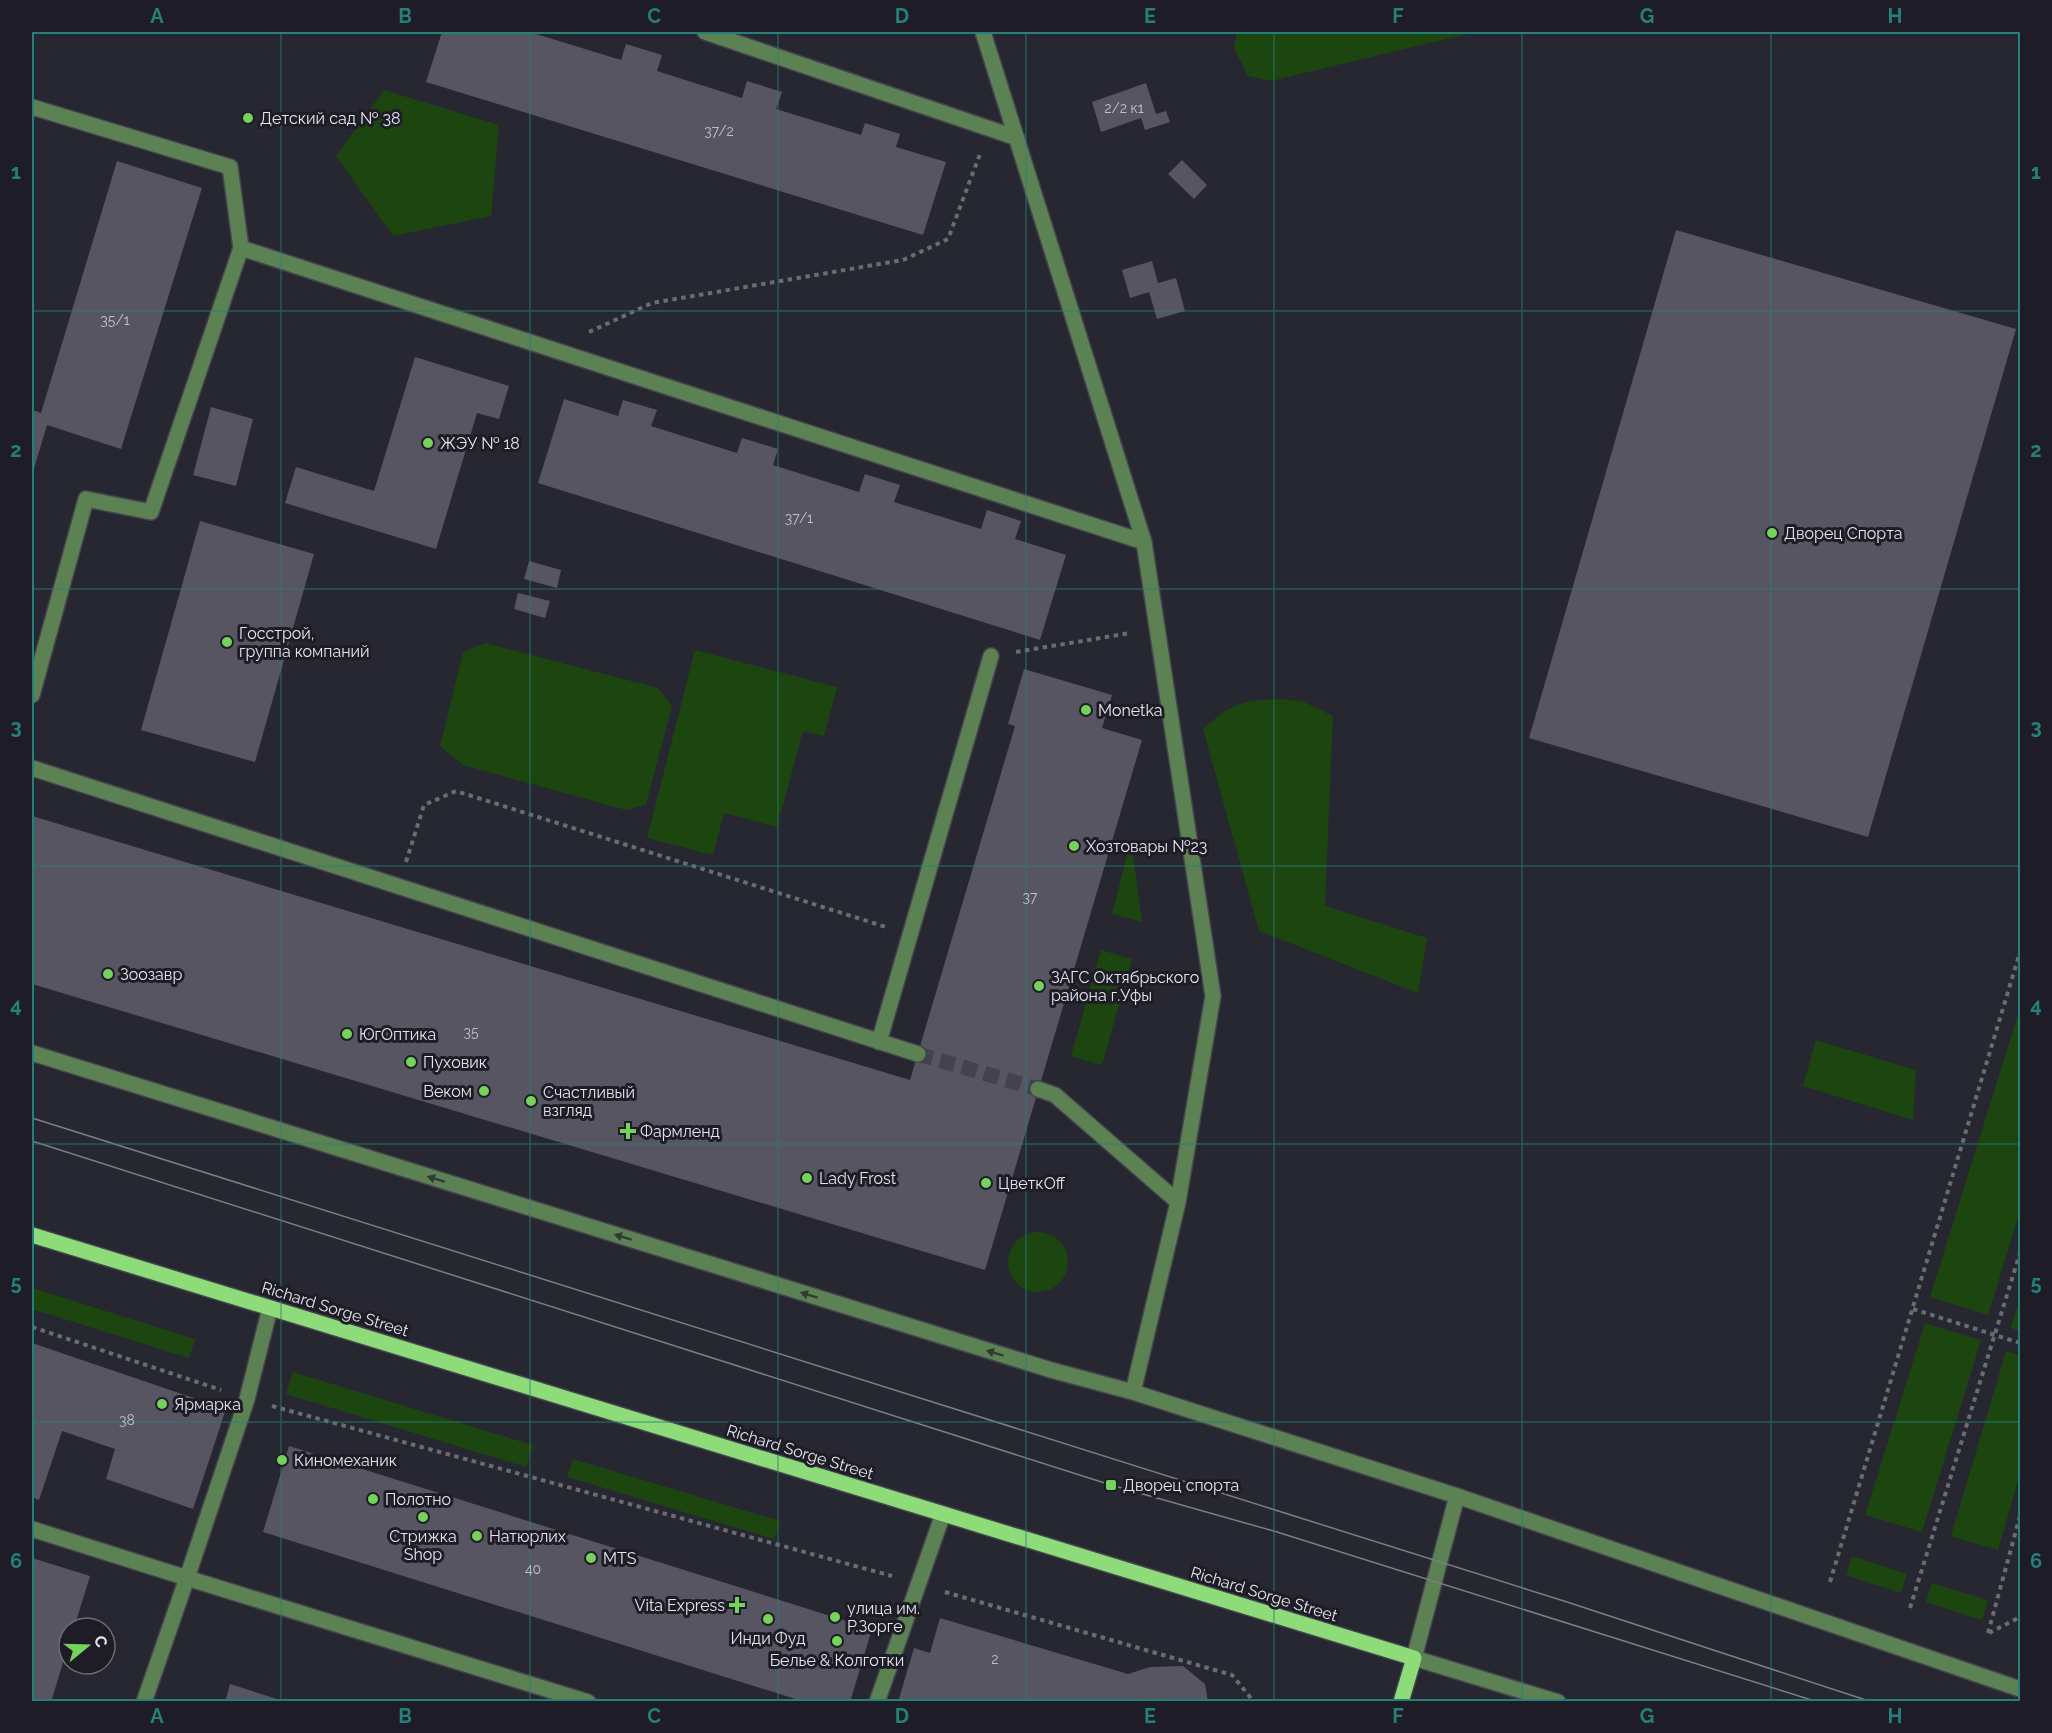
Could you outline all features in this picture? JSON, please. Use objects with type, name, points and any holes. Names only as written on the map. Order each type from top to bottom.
[{"type":"main road","name":"Richard Sorge Street","points":[[32,1234],[1414,1658]]},
{"type":"main road","points":[[1401,1701],[1414,1658]]},
{"type":"street","points":[[705,32],[1017,138]]},
{"type":"street","points":[[983,32],[1144,542],[1213,996],[1178,1203],[1133,1392]]},
{"type":"street","points":[[32,107],[230,167],[241,248],[151,512],[86,499],[32,695]]},
{"type":"street","points":[[241,248],[1144,542]]},
{"type":"street","points":[[879,1042],[991,656]]},
{"type":"street","points":[[32,768],[918,1054]]},
{"type":"street","points":[[32,1053],[1051,1370],[1133,1392],[1457,1496],[2020,1689]]},
{"type":"street","points":[[1038,1089],[1055,1095],[1178,1203]]},
{"type":"street","points":[[144,1701],[247,1399],[270,1308]]},
{"type":"street","points":[[1414,1658],[1457,1496]]},
{"type":"street","points":[[877,1701],[943,1514]]},
{"type":"street","points":[[32,1529],[588,1701]]},
{"type":"street","name":"Richard Sorge Street","points":[[1414,1658],[1558,1701]]},
{"type":"path","points":[[551,349],[652,303],[903,260],[948,239],[990,129]]},
{"type":"path","points":[[991,656],[1132,633]]},
{"type":"path","points":[[399,885],[424,805],[456,791],[910,934]]},
{"type":"path","points":[[1830,1582],[2020,952]]},
{"type":"path","points":[[1910,1608],[2020,1253]]},
{"type":"path","points":[[1913,1309],[2020,1343]]},
{"type":"path","points":[[32,1327],[247,1399],[918,1584],[1232,1675],[1254,1701]]},
{"type":"path","points":[[2020,1516],[1988,1633],[2020,1617]]},
{"type":"green space","points":[[1237,32],[1475,32],[1271,81],[1248,76],[1234,48]]},
{"type":"green space","points":[[384,90],[499,125],[491,216],[393,236],[336,156]]},
{"type":"green space","points":[[485,643],[658,688],[672,706],[646,805],[626,810],[463,765],[440,746],[463,652]]},
{"type":"green space","points":[[695,650],[837,687],[824,736],[803,731],[777,827],[724,813],[713,855],[647,838]]},
{"type":"green space","points":[[1281,699],[1304,702],[1333,716],[1325,906],[1427,938],[1418,993],[1259,931],[1203,729],[1230,708],[1256,700]]},
{"type":"green space","points":[[1131,840],[1142,922],[1112,914]]},
{"type":"green space","points":[[1101,950],[1132,959],[1102,1065],[1071,1056]]},
{"type":"green space","points":[[2020,1008],[2020,1211],[1988,1315],[1930,1297]]},
{"type":"green space","points":[[1816,1040],[1916,1070],[1913,1120],[1803,1086]]},
{"type":"green space","points":[[1038,1232],[1055,1237],[1063,1245],[1068,1262],[1063,1279],[1055,1287],[1038,1292],[1021,1287],[1013,1279],[1008,1262],[1013,1245],[1021,1237]]},
{"type":"green space","points":[[32,1288],[195,1339],[189,1358],[32,1309]]},
{"type":"green space","points":[[2020,1297],[2020,1331],[2011,1328]]},
{"type":"green space","points":[[1925,1323],[1981,1340],[1922,1532],[1865,1515]]},
{"type":"green space","points":[[2006,1351],[2020,1355],[2020,1474],[1998,1550],[1951,1536]]},
{"type":"green space","points":[[293,1372],[533,1445],[526,1467],[286,1394]]},
{"type":"green space","points":[[573,1459],[780,1521],[774,1539],[567,1477]]},
{"type":"green space","points":[[1852,1556],[1907,1574],[1901,1593],[1846,1575]]},
{"type":"green space","points":[[1932,1583],[1988,1600],[1982,1620],[1926,1602]]},
{"type":"building","points":[[442,32],[537,32],[536,34],[621,60],[626,44],[662,55],[657,71],[742,98],[747,81],[782,92],[776,109],[861,135],[865,123],[900,134],[896,147],[946,162],[923,235],[426,82]]},
{"type":"building","points":[[1146,83],[1156,114],[1166,111],[1170,122],[1145,130],[1141,118],[1101,132],[1092,102]]},
{"type":"building","points":[[1182,160],[1207,185],[1194,199],[1168,174]]},
{"type":"building","points":[[117,161],[202,188],[121,449],[47,425],[32,475],[32,410],[41,413]]},
{"type":"building","name":"Дворец Спорта","points":[[1676,230],[2016,329],[1868,837],[1529,738]]},
{"type":"building","points":[[1152,261],[1158,283],[1176,278],[1185,311],[1157,319],[1149,292],[1130,298],[1122,270]]},
{"type":"building","name":"ЖЭУ № 18","points":[[415,357],[509,386],[499,419],[477,413],[436,549],[285,503],[296,467],[374,491]]},
{"type":"building","points":[[564,399],[618,416],[623,400],[657,410],[651,426],[737,453],[742,438],[778,449],[773,465],[859,492],[865,474],[900,485],[894,502],[981,529],[987,510],[1021,521],[1015,539],[1066,555],[1040,640],[538,483]]},
{"type":"building","points":[[211,407],[253,419],[236,486],[193,475]]},
{"type":"building","name":"Госстрой, группа компаний","points":[[200,521],[314,554],[255,762],[141,730]]},
{"type":"building","points":[[529,561],[561,570],[557,588],[524,579]]},
{"type":"building","points":[[518,593],[550,601],[545,618],[514,609]]},
{"type":"building","points":[[1024,669],[1112,695],[1102,728],[1142,740],[985,1270],[32,984],[32,816],[910,1080],[1015,726],[1008,724]]},
{"type":"building","points":[[32,1343],[226,1409],[193,1509],[106,1479],[115,1449],[62,1431],[39,1500],[32,1497]]},
{"type":"building","points":[[289,1446],[872,1629],[850,1702],[805,1702],[263,1532]]},
{"type":"building","points":[[32,1558],[90,1576],[78,1616],[57,1616],[57,1676],[59,1676],[51,1702],[32,1702]]},
{"type":"building","points":[[940,1618],[1128,1674],[1150,1667],[1183,1666],[1205,1684],[1208,1702],[898,1702],[914,1648],[930,1653]]},
{"type":"building","points":[[230,1684],[283,1701],[283,1702],[225,1702]]},
{"type":"tunnel","points":[[918,1054],[1038,1089]]},
{"type":"tram line","points":[[32,1118],[1567,1602],[1872,1702]]},
{"type":"tram line","points":[[32,1141],[1111,1485],[1277,1532],[1818,1702]]},
{"type":"place","name":"Детский сад № 38","points":[[248,118]]},
{"type":"place","name":"ЖЭУ № 18","points":[[428,443]]},
{"type":"place","name":"Дворец Спорта","points":[[1772,533]]},
{"type":"place","name":"Госстрой, группа компаний","points":[[227,642]]},
{"type":"place","name":"Monetka","points":[[1086,710]]},
{"type":"place","name":"Хозтовары №23","points":[[1074,846]]},
{"type":"place","name":"Зоозавр","points":[[108,974]]},
{"type":"place","name":"ЗАГС Октябрьского района г.Уфы","points":[[1039,986]]},
{"type":"place","name":"ЮгОптика","points":[[347,1034]]},
{"type":"place","name":"Пуховик","points":[[411,1062]]},
{"type":"place","name":"Веком","points":[[484,1091]]},
{"type":"place","name":"Счастливый взгляд","points":[[531,1101]]},
{"type":"place","name":"Фармленд","points":[[628,1131]]},
{"type":"place","name":"Lady Frost","points":[[807,1178]]},
{"type":"place","name":"ЦветкOff","points":[[986,1183]]},
{"type":"place","name":"Ярмарка","points":[[162,1404]]},
{"type":"place","name":"Киномеханик","points":[[282,1460]]},
{"type":"place","name":"Дворец спорта","points":[[1111,1485]]},
{"type":"place","name":"Полотно","points":[[373,1499]]},
{"type":"place","name":"Стрижка Shop","points":[[423,1517]]},
{"type":"place","name":"Натюрлих","points":[[477,1536]]},
{"type":"place","name":"MTS","points":[[591,1558]]},
{"type":"place","name":"Vita Express","points":[[737,1605]]},
{"type":"place","name":"улица им. Р.Зорге","points":[[835,1617]]},
{"type":"place","name":"Инди Фуд","points":[[768,1619]]},
{"type":"place","name":"Белье & Колготки","points":[[837,1641]]}]
